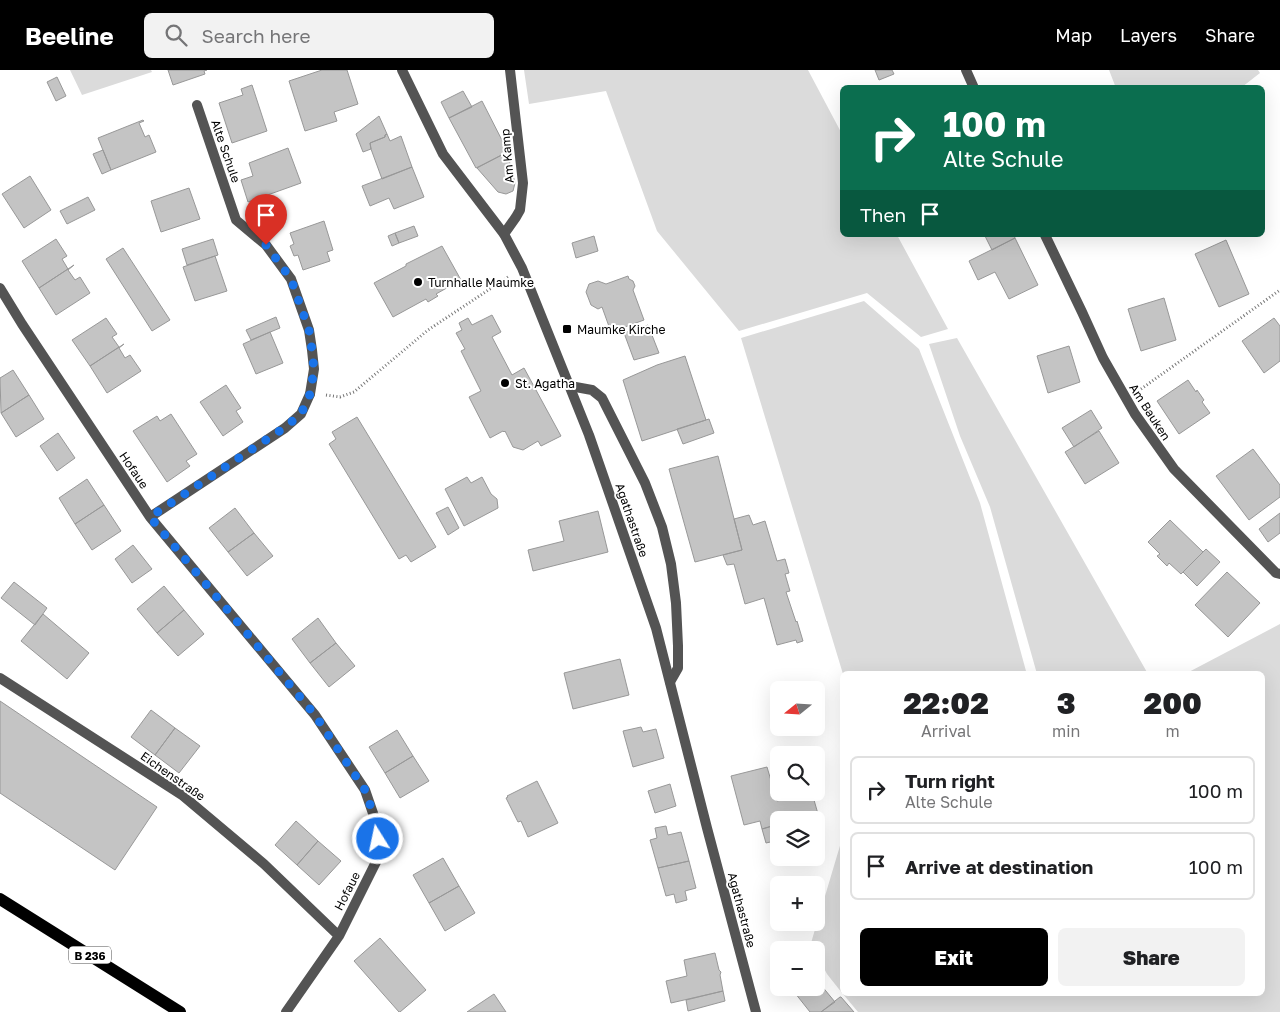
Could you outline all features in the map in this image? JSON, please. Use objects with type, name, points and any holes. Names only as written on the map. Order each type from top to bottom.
[{"type":"main road","name":"B 236","points":[[0,899],[180,1012]]},
{"type":"street","name":"Agathastraße","points":[[402,70],[443,154],[504,234],[522,268],[589,435],[656,628],[756,1012]]},
{"type":"street","name":"Am Kamp","points":[[504,234],[520,210],[522,183],[510,70]]},
{"type":"street","points":[[966,70],[973,85]]},
{"type":"street","name":"Alte Schule","points":[[150,517],[284,428],[301,414],[310,394],[314,370],[309,330],[291,279],[266,245],[236,220],[197,105]]},
{"type":"street","name":"Am Bauken","points":[[1046,237],[1103,358],[1135,414],[1174,469],[1279,574]]},
{"type":"street","name":"Hofaue","points":[[0,288],[150,517],[315,715],[365,790],[376,822],[379,856],[339,936],[286,1012]]},
{"type":"street","points":[[570,386],[592,390],[602,398],[645,484],[662,527],[671,564],[676,603],[678,668],[670,682]]},
{"type":"street","name":"Eichenstraße","points":[[0,678],[182,795],[264,864],[339,936]]},
{"type":"path","points":[[310,394],[340,397],[354,392],[428,330],[522,268]]},
{"type":"path","points":[[1126,399],[1280,290]]},
{"type":"shaded area","points":[[70,70],[151,70],[152,72],[82,95]]},
{"type":"shaded area","points":[[524,70],[808,70],[840,130],[840,237],[898,237],[948,329],[921,337],[867,293],[739,331],[657,231],[606,91],[529,104]]},
{"type":"shaded area","points":[[1109,70],[1258,70],[1260,73],[1245,85],[1115,85]]},
{"type":"shaded area","points":[[864,301],[919,349],[980,503],[1026,671],[842,671],[741,338]]},
{"type":"shaded area","points":[[957,338],[1146,671],[1036,671],[990,507],[960,436],[929,344]]},
{"type":"shaded area","points":[[1280,624],[1280,1012],[858,1012],[845,996],[1265,996],[1265,671],[1191,671]]},
{"type":"shaded area","points":[[840,846],[840,990],[825,970],[825,941],[812,941],[815,931],[825,931],[825,896]]},
{"type":"building","points":[[168,70],[207,70],[204,71],[205,74],[173,85]]},
{"type":"building","points":[[322,70],[347,70],[358,104],[334,112],[337,121],[305,131],[289,81]]},
{"type":"building","points":[[875,70],[892,70],[894,74],[879,80]]},
{"type":"building","points":[[57,77],[66,96],[56,101],[47,82]]},
{"type":"building","points":[[252,85],[267,131],[232,143],[219,103],[243,95],[241,89]]},
{"type":"building","points":[[463,91],[472,107],[449,118],[441,102]]},
{"type":"building","points":[[482,101],[508,152],[476,168],[449,118]]},
{"type":"building","points":[[379,116],[387,134],[385,137],[370,143],[371,149],[363,152],[356,134]]},
{"type":"building","points":[[143,120],[139,123],[145,137],[149,135],[156,152],[111,170],[98,138]]},
{"type":"building","points":[[387,134],[390,141],[401,136],[412,167],[382,179],[370,143],[385,137]]},
{"type":"building","points":[[288,148],[301,183],[248,202],[241,180],[253,176],[249,163]]},
{"type":"building","points":[[103,150],[111,170],[102,174],[93,154]]},
{"type":"building","points":[[507,152],[515,183],[513,191],[506,194],[498,192],[477,168]]},
{"type":"building","points":[[412,167],[424,197],[394,209],[389,198],[370,206],[362,186]]},
{"type":"building","points":[[30,176],[51,210],[24,228],[2,194]]},
{"type":"building","points":[[189,188],[200,219],[161,232],[151,201]]},
{"type":"building","points":[[88,197],[95,210],[67,224],[60,211]]},
{"type":"building","points":[[324,221],[333,250],[327,252],[330,261],[303,270],[298,255],[294,256],[290,246],[294,244],[290,233]]},
{"type":"building","points":[[414,226],[418,236],[399,243],[395,233]]},
{"type":"building","points":[[395,233],[399,243],[392,246],[388,236]]},
{"type":"building","points":[[594,236],[598,251],[576,258],[572,243]]},
{"type":"building","points":[[986,237],[1015,237],[1015,238],[992,250]]},
{"type":"building","points":[[1015,238],[1038,285],[1009,299],[995,272],[978,280],[969,261]]},
{"type":"building","points":[[56,239],[67,256],[62,259],[68,269],[39,288],[22,261]]},
{"type":"building","points":[[213,239],[218,255],[187,265],[182,249]]},
{"type":"building","points":[[1226,240],[1249,294],[1219,307],[1195,254]]},
{"type":"building","name":"Turnhalle Maumke","points":[[442,246],[461,280],[436,294],[438,296],[428,302],[426,299],[393,317],[374,283]]},
{"type":"building","points":[[123,248],[170,320],[152,331],[106,259]]},
{"type":"building","points":[[215,256],[227,291],[195,301],[183,267]]},
{"type":"building","points":[[74,265],[68,270],[75,280],[80,277],[90,293],[56,315],[39,288]]},
{"type":"building","points":[[628,276],[635,286],[633,290],[644,320],[611,332],[602,307],[598,309],[591,305],[586,292],[589,284],[598,281],[606,284]]},
{"type":"building","points":[[1164,298],[1176,340],[1141,351],[1128,309]]},
{"type":"building","name":"St. Agatha","points":[[492,315],[501,332],[492,337],[512,375],[524,368],[561,436],[541,446],[538,441],[523,450],[513,447],[505,431],[490,438],[469,397],[481,391],[461,351],[465,349],[456,333],[462,330],[459,323],[468,318],[472,325]]},
{"type":"building","points":[[276,317],[280,328],[251,340],[246,330]]},
{"type":"building","points":[[106,318],[117,334],[112,337],[119,347],[90,366],[72,340]]},
{"type":"building","points":[[1274,318],[1280,326],[1280,361],[1264,373],[1242,341]]},
{"type":"building","points":[[648,325],[659,353],[634,360],[624,333]]},
{"type":"building","points":[[270,332],[283,363],[256,374],[243,344]]},
{"type":"building","points":[[124,344],[119,348],[125,358],[130,355],[141,371],[107,393],[90,366]]},
{"type":"building","points":[[1069,346],[1080,382],[1048,393],[1037,356]]},
{"type":"building","points":[[685,356],[706,420],[642,441],[623,380],[657,365]]},
{"type":"building","points":[[13,370],[29,395],[1,413],[0,378]]},
{"type":"building","points":[[1188,380],[1204,400],[1202,402],[1210,413],[1179,434],[1157,401]]},
{"type":"building","points":[[226,385],[241,408],[236,411],[243,422],[223,436],[200,402]]},
{"type":"building","points":[[29,395],[44,419],[16,437],[1,413]]},
{"type":"building","points":[[1091,410],[1102,428],[1074,447],[1062,428]]},
{"type":"building","points":[[171,414],[197,454],[186,461],[190,466],[167,482],[133,431],[157,416],[160,421]]},
{"type":"building","points":[[357,417],[436,547],[411,562],[406,555],[399,559],[329,444],[336,439],[332,432]]},
{"type":"building","points":[[709,419],[714,433],[683,444],[677,429]]},
{"type":"building","points":[[1099,431],[1119,463],[1085,484],[1065,452]]},
{"type":"building","points":[[58,433],[75,458],[57,471],[40,446]]},
{"type":"building","points":[[1253,449],[1280,485],[1280,497],[1249,520],[1216,476]]},
{"type":"building","points":[[718,456],[742,550],[695,562],[669,469]]},
{"type":"building","points":[[467,477],[471,483],[482,477],[491,494],[497,499],[498,508],[464,526],[445,489]]},
{"type":"building","points":[[87,479],[104,505],[75,524],[59,498]]},
{"type":"building","points":[[104,505],[121,531],[92,550],[75,524]]},
{"type":"building","points":[[448,507],[459,528],[448,535],[436,513]]},
{"type":"building","points":[[235,508],[254,533],[228,552],[209,528]]},
{"type":"building","points":[[598,511],[608,552],[533,571],[528,550],[564,541],[559,521]]},
{"type":"building","points":[[1280,513],[1280,533],[1268,542],[1259,529]]},
{"type":"building","points":[[749,515],[753,525],[765,521],[777,561],[785,559],[789,573],[785,574],[790,591],[786,592],[803,641],[797,643],[796,640],[777,645],[764,598],[745,604],[734,564],[727,565],[723,555],[742,550],[734,519]]},
{"type":"building","points":[[1170,520],[1203,552],[1181,574],[1169,563],[1167,566],[1157,556],[1160,554],[1148,542]]},
{"type":"building","points":[[254,533],[273,556],[247,576],[228,552]]},
{"type":"building","points":[[133,545],[152,569],[132,583],[115,559]]},
{"type":"building","points":[[1206,549],[1220,562],[1197,586],[1183,572]]},
{"type":"building","points":[[1227,572],[1260,603],[1228,637],[1195,605]]},
{"type":"building","points":[[14,582],[47,608],[35,625],[1,598]]},
{"type":"building","points":[[164,586],[184,610],[157,633],[137,609]]},
{"type":"building","points":[[184,610],[204,634],[178,656],[157,633]]},
{"type":"building","points":[[43,614],[89,653],[67,679],[21,641]]},
{"type":"building","points":[[318,618],[336,643],[310,663],[292,639]]},
{"type":"building","points":[[336,643],[355,666],[329,687],[310,663]]},
{"type":"building","points":[[620,659],[629,695],[573,709],[564,673]]},
{"type":"building","points":[[0,701],[157,807],[115,870],[0,793]]},
{"type":"building","points":[[151,710],[175,728],[155,755],[131,737]]},
{"type":"building","points":[[641,727],[643,732],[656,729],[664,758],[633,767],[623,731]]},
{"type":"building","points":[[175,728],[200,746],[179,773],[155,755]]},
{"type":"building","points":[[397,730],[413,756],[385,773],[369,747]]},
{"type":"building","points":[[413,756],[429,781],[400,798],[385,773]]},
{"type":"building","points":[[767,767],[770,777],[770,801],[814,801],[817,811],[770,811],[770,827],[762,829],[760,821],[744,825],[731,776]]},
{"type":"building","points":[[537,781],[558,823],[528,837],[521,821],[518,822],[506,798]]},
{"type":"building","points":[[670,784],[676,806],[655,813],[648,791]]},
{"type":"building","points":[[296,821],[318,841],[297,865],[275,845]]},
{"type":"building","points":[[666,826],[668,835],[681,832],[689,861],[658,868],[650,840],[657,838],[655,828]]},
{"type":"building","points":[[770,827],[770,842],[766,843],[762,829]]},
{"type":"building","points":[[318,841],[341,861],[319,885],[297,865]]},
{"type":"building","points":[[443,858],[459,886],[429,903],[413,875]]},
{"type":"building","points":[[689,861],[696,888],[685,891],[687,900],[676,903],[674,894],[666,896],[658,868]]},
{"type":"building","points":[[459,886],[475,913],[445,931],[429,903]]},
{"type":"building","points":[[380,938],[426,990],[400,1012],[354,961]]},
{"type":"building","points":[[715,953],[721,972],[723,991],[671,1003],[666,981],[687,976],[684,960]]},
{"type":"building","points":[[825,990],[835,1002],[821,1012],[810,1012],[797,996],[825,996]]},
{"type":"building","points":[[723,991],[725,1001],[688,1011],[686,1000]]},
{"type":"building","points":[[494,994],[506,1012],[467,1012]]},
{"type":"building","points":[[840,997],[854,1012],[821,1012]]},
{"type":"place","name":"Turnhalle Maumke","points":[[418,282]]},
{"type":"place","name":"Maumke Kirche","points":[[567,329]]},
{"type":"place","name":"St. Agatha","points":[[505,383]]},
{"type":"route","points":[[266,245],[291,279],[309,330],[314,370],[310,394],[301,414],[284,428],[150,517],[315,715],[365,790],[376,822],[378,839]]}]
